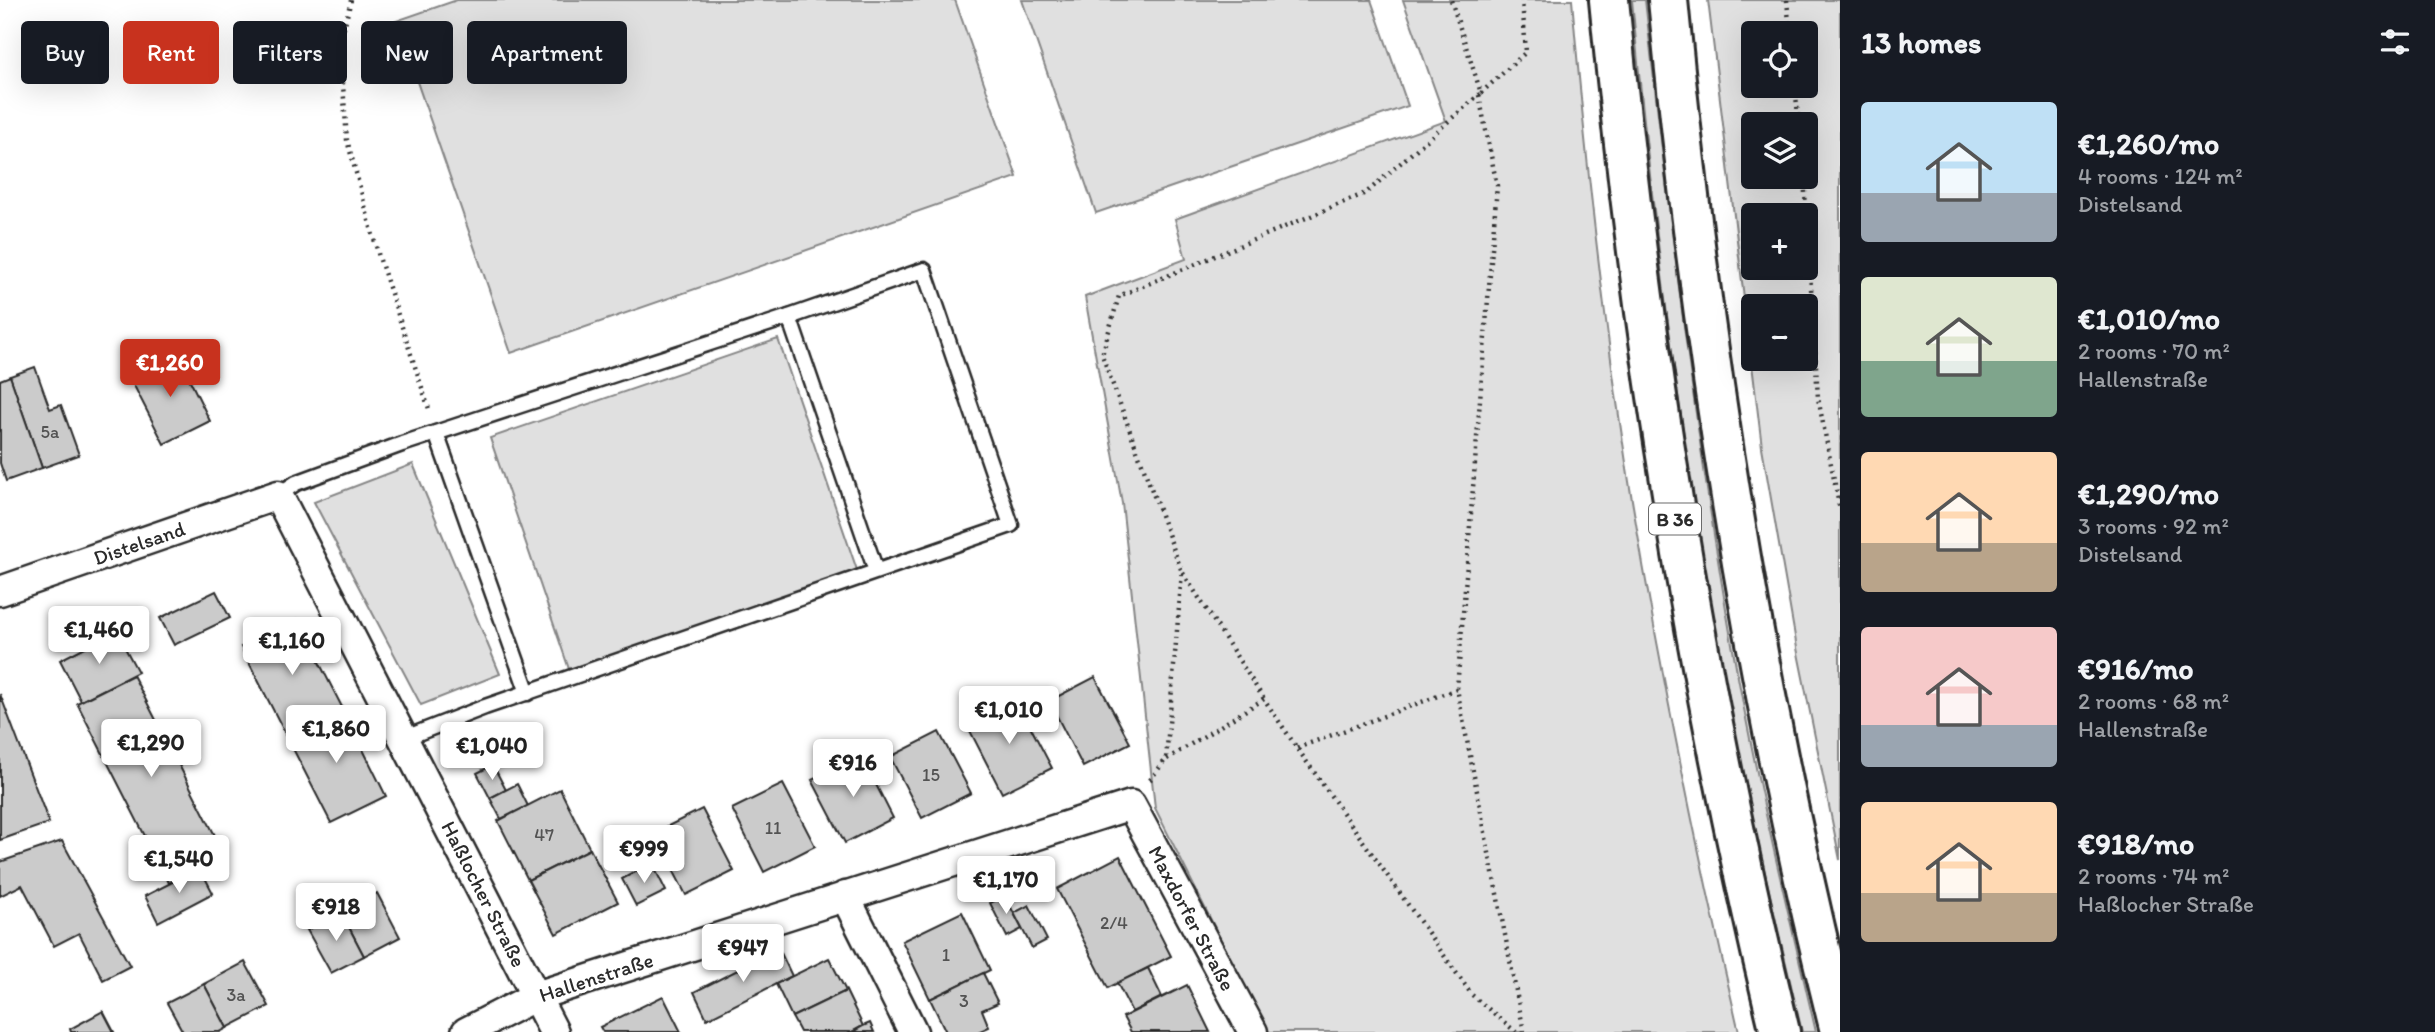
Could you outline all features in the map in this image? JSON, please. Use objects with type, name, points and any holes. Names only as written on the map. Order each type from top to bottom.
[{"type":"highway","name":"B 36","points":[[1609,0],[1635,241],[1663,447],[1724,786],[1780,1032]]},
{"type":"highway","name":"B 36","points":[[1668,0],[1718,417],[1736,526],[1806,885],[1840,1031]]},
{"type":"street","name":"Distelsand","points":[[0,591],[278,495]]},
{"type":"street","name":"Haßlocher Straße","points":[[278,495],[554,1032]]},
{"type":"street","name":"Hallenstraße","points":[[466,1032],[536,996],[1131,805]]},
{"type":"street","name":"Maxdorfer Straße","points":[[1131,805],[1254,1032]]},
{"type":"street","points":[[845,896],[913,1032]]},
{"type":"lane","points":[[278,495],[296,482],[436,433],[924,270],[1012,525],[485,707],[405,738]]},
{"type":"lane","points":[[789,317],[876,571]]},
{"type":"lane","points":[[436,433],[527,693]]},
{"type":"path","points":[[351,0],[340,44],[347,140],[379,257],[436,433]]},
{"type":"path","points":[[1451,0],[1480,94],[1497,186],[1457,690],[1524,1032]]},
{"type":"path","points":[[1516,1032],[1472,995],[1297,748],[1182,572],[1102,355],[1119,296],[1366,193],[1526,52],[1522,0]]},
{"type":"path","points":[[1787,0],[1789,21]]},
{"type":"path","points":[[1805,189],[1818,398],[1840,510]]},
{"type":"path","points":[[1166,759],[1182,572]]},
{"type":"path","points":[[1297,748],[1457,690]]},
{"type":"path","points":[[1131,805],[1166,759],[1265,699]]},
{"type":"shaded area","points":[[457,0],[955,0],[1017,177],[511,353],[418,84],[453,84],[453,21],[396,21]]},
{"type":"shaded area","points":[[1022,0],[1371,0],[1408,106],[1096,213]]},
{"type":"shaded area","points":[[1403,0],[1572,0],[1596,244],[1630,488],[1680,761],[1739,1032],[1267,1032],[1155,808],[1122,503],[1085,297],[1186,259],[1175,219],[1446,121]]},
{"type":"shaded area","points":[[1632,0],[1645,0],[1684,323],[1732,644],[1782,887],[1816,1032],[1802,1032],[1747,794],[1719,650],[1668,326]]},
{"type":"shaded area","points":[[1708,0],[1840,0],[1840,860],[1797,648],[1762,447],[1753,371],[1818,371],[1818,294],[1744,294],[1742,280],[1818,280],[1818,203],[1741,203],[1741,273]]},
{"type":"shaded area","points":[[778,339],[858,573],[570,672],[490,438]]},
{"type":"shaded area","points":[[413,464],[500,674],[421,705],[314,502]]},
{"type":"building","points":[[177,354],[210,421],[164,444],[130,378]]},
{"type":"building","points":[[35,367],[50,409],[61,405],[79,455],[42,468],[10,376]]},
{"type":"building","points":[[10,376],[42,468],[6,481],[0,463],[0,380]]},
{"type":"building","points":[[216,591],[230,618],[174,645],[160,618]]},
{"type":"building","points":[[297,619],[342,707],[286,735],[241,647]]},
{"type":"building","points":[[116,631],[138,672],[81,701],[60,660]]},
{"type":"building","points":[[133,675],[225,855],[169,883],[77,703]]},
{"type":"building","points":[[1095,677],[1130,743],[1083,767],[1049,701]]},
{"type":"building","points":[[0,694],[49,823],[0,840]]},
{"type":"building","points":[[1016,699],[1052,768],[1002,793],[967,725]]},
{"type":"building","points":[[342,707],[386,796],[331,823],[286,735]]},
{"type":"building","points":[[939,732],[971,793],[922,818],[890,757]]},
{"type":"building","points":[[861,755],[893,818],[845,843],[812,780]]},
{"type":"building","points":[[493,765],[506,790],[490,798],[477,773]]},
{"type":"building","points":[[517,784],[528,806],[501,819],[490,798]]},
{"type":"building","points":[[783,784],[815,846],[764,872],[732,809]]},
{"type":"building","points":[[560,789],[590,849],[528,880],[498,821]]},
{"type":"building","points":[[702,809],[734,871],[686,895],[654,833]]},
{"type":"building","points":[[62,841],[130,966],[103,980],[79,933],[54,946],[22,885],[0,896],[0,862]]},
{"type":"building","points":[[590,849],[618,902],[556,934],[528,880]]},
{"type":"building","points":[[1120,856],[1171,956],[1108,988],[1057,889]]},
{"type":"building","points":[[652,863],[666,891],[636,906],[622,879]]},
{"type":"building","points":[[200,868],[213,893],[158,922],[145,896]]},
{"type":"building","points":[[377,893],[400,937],[364,956],[341,912]]},
{"type":"building","points":[[1005,896],[1022,929],[1007,937],[990,903]]},
{"type":"building","points":[[1029,905],[1047,940],[1032,948],[1014,913]]},
{"type":"building","points":[[341,912],[364,956],[331,973],[307,930]]},
{"type":"building","points":[[962,912],[990,970],[930,999],[902,941]]},
{"type":"building","points":[[779,949],[792,976],[707,1019],[694,992]]},
{"type":"building","points":[[829,958],[846,991],[792,1017],[776,984]]},
{"type":"building","points":[[245,962],[269,1006],[227,1028],[204,984]]},
{"type":"building","points":[[1148,968],[1162,997],[1132,1012],[1117,983]]},
{"type":"building","points":[[983,973],[998,1003],[982,1010],[989,1027],[978,1032],[946,1032],[930,999]]},
{"type":"building","points":[[204,984],[227,1028],[220,1032],[183,1032],[167,1003]]},
{"type":"building","points":[[1187,985],[1210,1032],[1131,1032],[1123,1017]]},
{"type":"building","points":[[846,991],[863,1026],[852,1032],[800,1032],[792,1017]]},
{"type":"building","points":[[663,996],[681,1032],[603,1032],[600,1027]]},
{"type":"building","points":[[103,1011],[114,1032],[71,1032],[70,1029]]},
{"type":"building","points":[[870,1023],[874,1032],[852,1032],[863,1026]]}]
